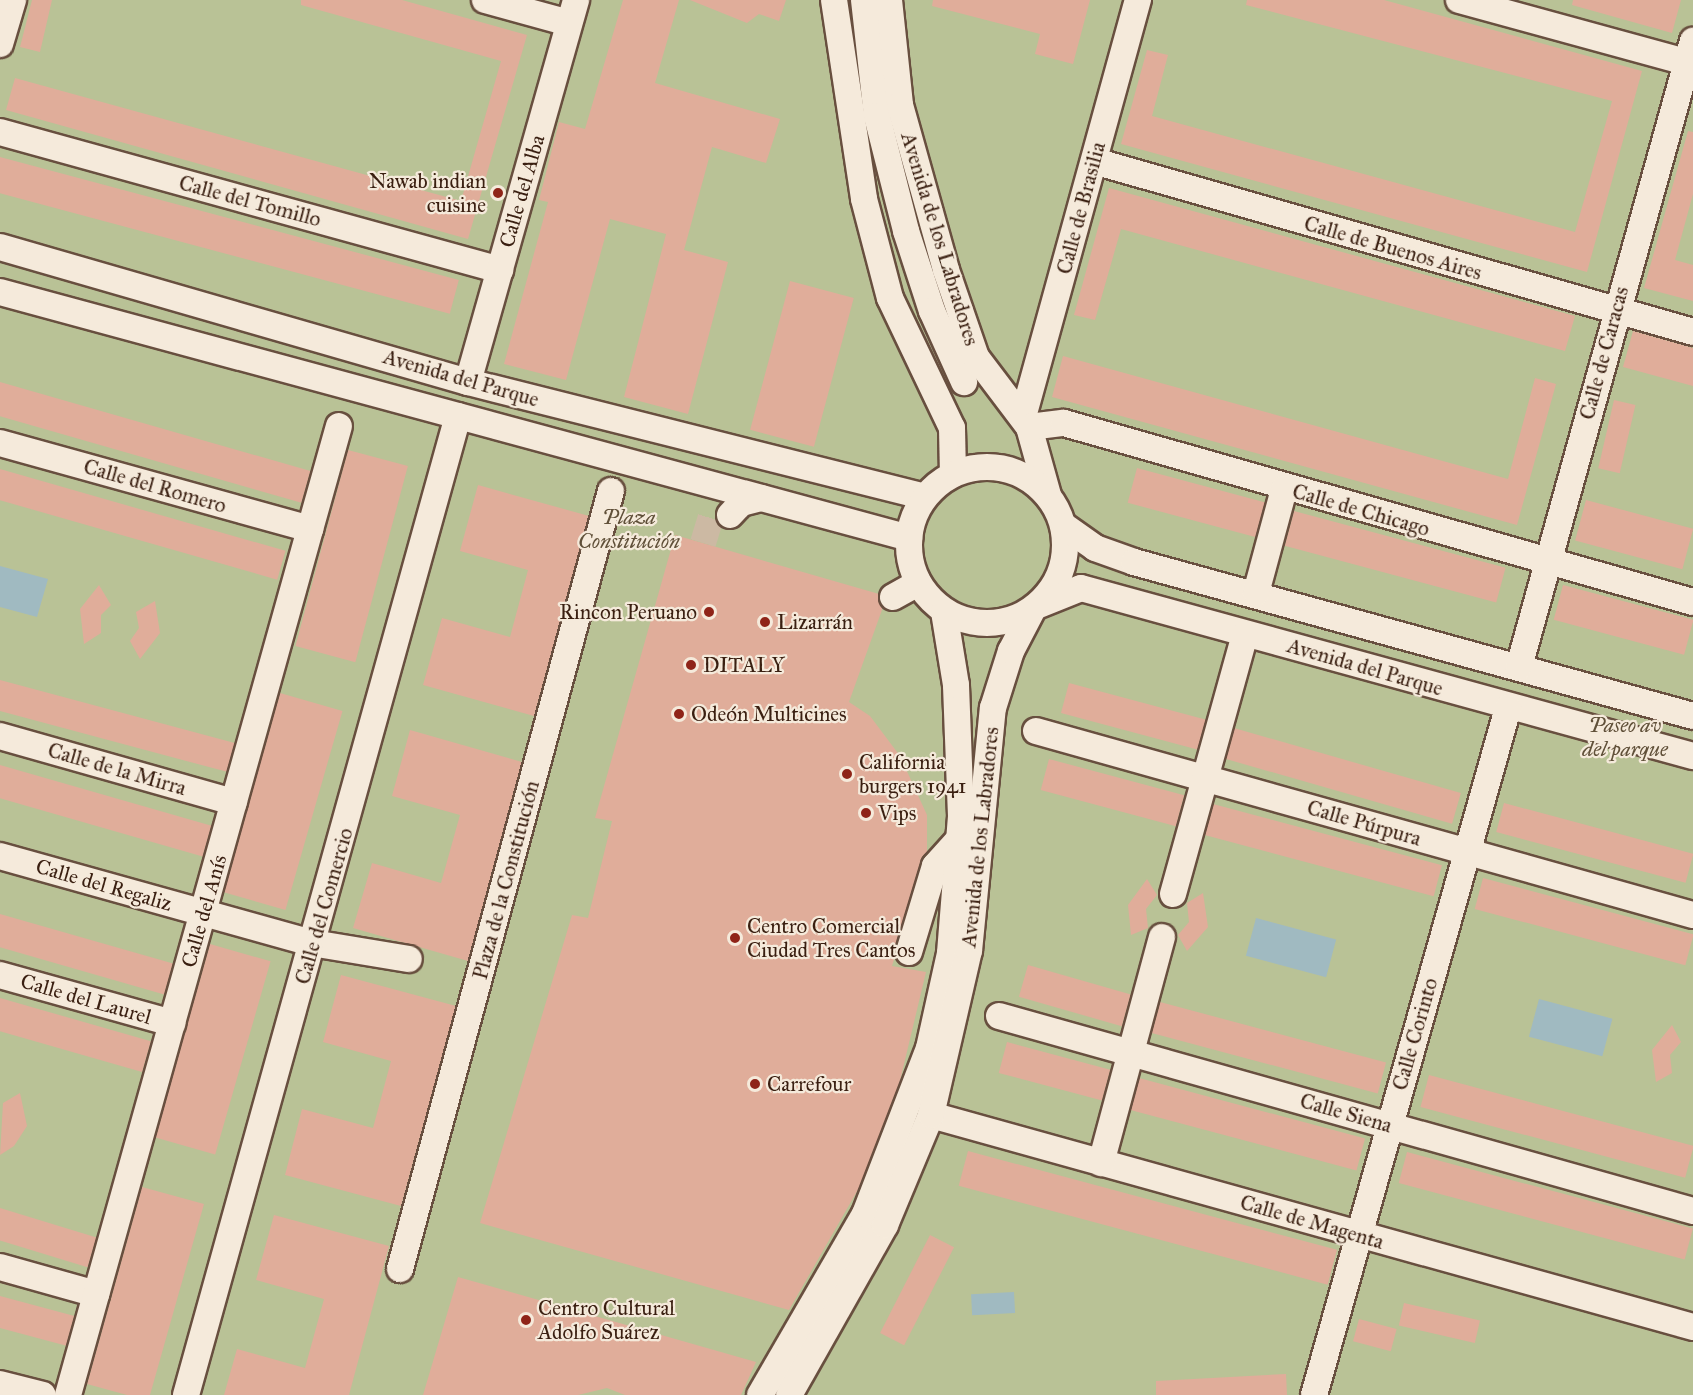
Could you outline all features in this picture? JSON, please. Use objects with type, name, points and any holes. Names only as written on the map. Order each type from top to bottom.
[{"type":"street","points":[[0,44],[12,0]]},
{"type":"street","points":[[486,0],[572,12]]},
{"type":"street","points":[[834,0],[864,199],[890,298],[952,428],[954,474]]},
{"type":"street","points":[[864,0],[877,116],[906,231],[932,311],[964,382]]},
{"type":"street","name":"Avenida de los Labradores","points":[[889,0],[900,105],[946,270],[976,357],[1026,422],[1048,495]]},
{"type":"street","name":"Calle de Brasilia","points":[[1026,422],[1138,0]]},
{"type":"street","points":[[1459,0],[1691,56]]},
{"type":"street","name":"Calle del Alba","points":[[468,382],[572,12]]},
{"type":"street","name":"Calle de Caracas","points":[[1519,667],[1615,311],[1691,56]]},
{"type":"street","name":"Calle del Tomillo","points":[[0,132],[500,270]]},
{"type":"street","name":"Calle de Buenos Aires","points":[[1094,161],[1693,332]]},
{"type":"street","name":"Avenida del Parque","points":[[0,247],[468,382],[925,497]]},
{"type":"street","name":"Avenida del Parque","points":[[0,291],[909,538]]},
{"type":"street","name":"Calle del Comercio","points":[[186,1395],[458,416]]},
{"type":"street","name":"Calle de Chicago","points":[[1026,422],[1064,423],[1284,489],[1693,602]]},
{"type":"street","name":"Calle del Anís","points":[[68,1395],[339,426]]},
{"type":"street","name":"Calle del Romero","points":[[0,443],[310,530]]},
{"type":"street","points":[[1004,468],[1028,478],[1048,495],[1064,526],[1062,569],[1036,607],[993,624],[944,612],[918,583],[909,538],[925,497],[954,474],[1004,468]]},
{"type":"street","points":[[702,482],[713,491],[722,512],[741,503],[761,498]]},
{"type":"street","points":[[1256,593],[1284,489]]},
{"type":"street","name":"Plaza de la Constitución","points":[[400,1269],[611,491]]},
{"type":"street","name":"Avenida del Parque","points":[[1064,526],[1095,548],[1693,716]]},
{"type":"street","points":[[893,597],[918,583]]},
{"type":"street","name":"Avenida del Parque","points":[[1036,607],[1081,588],[1508,708],[1693,756]]},
{"type":"street","name":"Avenida de los Labradores","points":[[789,1395],[885,1225],[931,1115],[969,951],[993,708],[1011,651],[1036,607]]},
{"type":"street","name":"Avenida de los Labradores","points":[[760,1395],[865,1214],[909,1109],[950,953],[959,839],[956,685],[944,612]]},
{"type":"street","points":[[1173,894],[1245,634]]},
{"type":"street","name":"Calle Corinto","points":[[1314,1395],[1508,708]]},
{"type":"street","name":"Calle Púrpura","points":[[1036,731],[1693,915]]},
{"type":"street","name":"Calle de la Mirra","points":[[0,736],[234,802]]},
{"type":"street","points":[[909,952],[935,866],[959,839]]},
{"type":"street","name":"Calle del Regaliz","points":[[0,856],[312,943],[409,959]]},
{"type":"street","points":[[1101,1163],[1162,937]]},
{"type":"street","name":"Calle del Laurel","points":[[0,975],[172,1023]]},
{"type":"street","name":"Calle Siena","points":[[999,1016],[1693,1210]]},
{"type":"street","name":"Calle de Magenta","points":[[931,1115],[1693,1328]]},
{"type":"street","points":[[0,1267],[96,1294]]},
{"type":"street","points":[[0,1384],[43,1395]]},
{"type":"green space","points":[[0,0],[1693,0],[1693,1395],[0,1395]]},
{"type":"water","points":[[0,566],[48,579],[37,617],[0,607]]},
{"type":"water","points":[[1256,918],[1336,939],[1326,977],[1246,956]]},
{"type":"water","points":[[1539,999],[1612,1019],[1602,1056],[1529,1037]]},
{"type":"water","points":[[1014,1292],[1015,1313],[972,1315],[971,1294]]},
{"type":"building","points":[[32,0],[52,0],[40,52],[20,47]]},
{"type":"building","points":[[301,0],[402,0],[527,35],[468,239],[6,110],[15,78],[461,201],[501,61],[301,5]]},
{"type":"building","points":[[623,0],[679,0],[655,83],[780,119],[766,163],[712,147],[684,250],[728,262],[688,414],[624,397],[666,234],[610,219],[566,380],[504,364],[548,202],[539,200],[559,122],[585,129]]},
{"type":"building","points":[[690,0],[786,0],[779,21],[759,14],[747,23]]},
{"type":"building","points":[[933,0],[1090,0],[1073,64],[1035,54],[1040,34],[932,6]]},
{"type":"building","points":[[1247,0],[1384,0],[1642,71],[1587,272],[1121,144],[1147,50],[1168,55],[1152,116],[1575,232],[1612,101],[1246,5]]},
{"type":"building","points":[[1573,0],[1681,0],[1672,33],[1572,5]]},
{"type":"building","points":[[1688,131],[1693,132],[1693,194],[1675,260],[1693,265],[1693,301],[1644,288]]},
{"type":"building","points":[[0,157],[459,280],[450,314],[0,193]]},
{"type":"building","points":[[1109,188],[1575,316],[1565,351],[1121,229],[1095,320],[1074,315]]},
{"type":"building","points":[[790,281],[854,298],[814,447],[750,430]]},
{"type":"building","points":[[1633,331],[1693,348],[1693,386],[1623,367]]},
{"type":"building","points":[[1063,356],[1508,479],[1535,378],[1556,384],[1517,525],[1052,397]]},
{"type":"building","points":[[0,382],[310,471],[301,503],[0,416]]},
{"type":"building","points":[[1614,400],[1635,405],[1620,473],[1598,468]]},
{"type":"building","points":[[348,450],[408,466],[355,662],[295,646]]},
{"type":"building","points":[[1137,468],[1265,502],[1256,537],[1128,503]]},
{"type":"building","points":[[0,469],[285,551],[277,580],[0,500]]},
{"type":"building","points":[[478,485],[589,516],[534,716],[423,685],[442,618],[510,637],[528,570],[460,551]]},
{"type":"building","points":[[1586,500],[1693,529],[1682,569],[1575,541]]},
{"type":"building","points":[[1294,511],[1506,568],[1496,602],[1285,546]]},
{"type":"building","name":"Centro Comercial Ciudad Tres Cantos","points":[[675,535],[879,594],[883,607],[849,702],[870,716],[900,756],[927,815],[927,852],[892,966],[926,972],[899,1085],[860,1186],[789,1310],[480,1223],[572,915],[588,918],[612,821],[595,818]]},
{"type":"building","points":[[99,585],[111,605],[101,615],[101,633],[84,644],[80,609]]},
{"type":"building","points":[[1563,585],[1693,620],[1684,655],[1554,620]]},
{"type":"building","points":[[155,601],[160,633],[140,659],[130,641],[139,628],[136,612]]},
{"type":"building","points":[[0,680],[235,743],[227,772],[0,711]]},
{"type":"building","points":[[1069,683],[1206,720],[1198,750],[1061,713]]},
{"type":"building","points":[[280,693],[342,711],[285,910],[223,892]]},
{"type":"building","points":[[1234,728],[1461,793],[1452,824],[1225,759]]},
{"type":"building","points":[[410,730],[522,762],[468,961],[353,928],[372,863],[441,883],[460,815],[392,796]]},
{"type":"building","points":[[1049,759],[1184,795],[1176,826],[1041,790]]},
{"type":"building","points":[[0,765],[211,826],[203,856],[0,798]]},
{"type":"building","points":[[1504,803],[1693,854],[1686,883],[1496,832]]},
{"type":"building","points":[[1213,804],[1442,865],[1434,896],[1205,835]]},
{"type":"building","points":[[1483,878],[1693,934],[1685,965],[1475,909]]},
{"type":"building","points":[[1147,879],[1157,895],[1146,909],[1148,928],[1131,935],[1128,905]]},
{"type":"building","points":[[1203,893],[1208,927],[1187,951],[1178,935],[1189,922],[1187,903]]},
{"type":"building","points":[[0,914],[173,964],[164,994],[0,947]]},
{"type":"building","points":[[210,944],[271,961],[215,1155],[155,1137]]},
{"type":"building","points":[[1028,965],[1131,994],[1122,1026],[1019,997]]},
{"type":"building","points":[[341,975],[456,1006],[401,1206],[285,1175],[302,1109],[373,1128],[391,1061],[323,1042]]},
{"type":"building","points":[[0,998],[151,1041],[142,1072],[0,1031]]},
{"type":"building","points":[[1160,1002],[1386,1063],[1378,1093],[1152,1033]]},
{"type":"building","points":[[1672,1025],[1681,1042],[1670,1055],[1672,1073],[1656,1082],[1652,1050]]},
{"type":"building","points":[[1007,1042],[1110,1070],[1102,1101],[999,1073]]},
{"type":"building","points":[[1429,1075],[1693,1146],[1685,1178],[1420,1107]]},
{"type":"building","points":[[1139,1078],[1365,1139],[1356,1170],[1130,1110]]},
{"type":"building","points":[[20,1093],[27,1126],[14,1146],[0,1155],[3,1103]]},
{"type":"building","points":[[968,1151],[1337,1250],[1328,1285],[959,1186]]},
{"type":"building","points":[[1407,1152],[1693,1229],[1685,1260],[1399,1183]]},
{"type":"building","points":[[142,1187],[204,1204],[150,1395],[127,1395],[87,1384]]},
{"type":"building","points":[[0,1208],[97,1238],[88,1267],[0,1240]]},
{"type":"building","points":[[274,1215],[389,1246],[349,1395],[224,1395],[237,1349],[305,1368],[324,1299],[256,1280]]},
{"type":"building","points":[[930,1235],[954,1247],[904,1345],[880,1333]]},
{"type":"building","name":"Centro Cultural Adolfo Suárez","points":[[458,1277],[756,1362],[741,1395],[625,1395],[607,1388],[578,1395],[423,1395]]},
{"type":"building","points":[[0,1296],[74,1316],[66,1346],[0,1328]]},
{"type":"building","points":[[1404,1303],[1480,1321],[1475,1343],[1399,1325]]},
{"type":"building","points":[[1359,1319],[1397,1329],[1391,1351],[1353,1341]]},
{"type":"building","points":[[1286,1374],[1287,1395],[1156,1395],[1156,1381]]},
{"type":"tunnel","points":[[703,543],[714,508]]},
{"type":"place","name":"Nawab indian cuisine","points":[[498,193]]},
{"type":"place","name":"Rincon Peruano","points":[[709,612]]},
{"type":"place","name":"Lizarrán","points":[[765,622]]},
{"type":"place","name":"DITALY","points":[[691,665]]},
{"type":"place","name":"Odeón Multicines","points":[[679,714]]},
{"type":"place","name":"California burgers 1941","points":[[847,774]]},
{"type":"place","name":"Vips","points":[[866,813]]},
{"type":"place","name":"Centro Comercial Ciudad Tres Cantos","points":[[735,938]]},
{"type":"place","name":"Carrefour","points":[[755,1084]]},
{"type":"place","name":"Centro Cultural Adolfo Suárez","points":[[526,1320]]},
{"type":"park label","name":"Plaza Constitución","points":[[629,529]]},
{"type":"park label","name":"Paseo av del parque","points":[[1625,737]]}]
